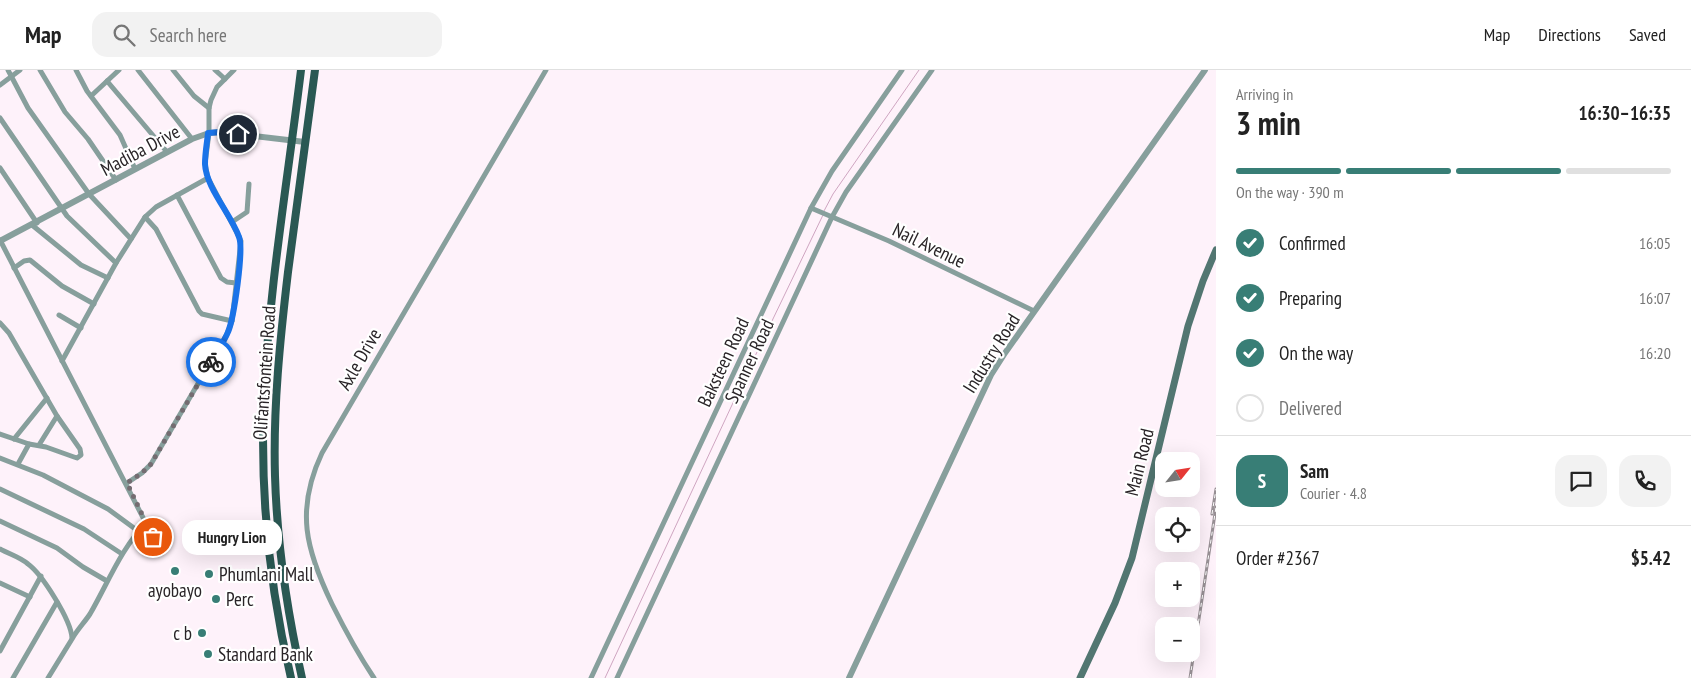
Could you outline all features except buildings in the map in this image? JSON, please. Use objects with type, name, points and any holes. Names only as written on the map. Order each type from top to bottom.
[{"type":"main road","name":"Olifantsfontein Road","points":[[291,678],[271,571],[263,445],[266,366],[301,70]]},
{"type":"main road","name":"Olifantsfontein Road","points":[[302,678],[288,610],[279,541],[275,438],[278,369],[282,331],[315,70]]},
{"type":"main road","name":"Main Road","points":[[1080,678],[1118,595],[1132,558],[1188,326],[1216,250]]},
{"type":"street","points":[[8,70],[28,108],[89,194],[131,239]]},
{"type":"street","points":[[0,85],[12,78],[20,70]]},
{"type":"street","points":[[40,70],[65,112],[88,139],[116,180]]},
{"type":"street","points":[[76,70],[91,96],[120,135],[135,169]]},
{"type":"street","points":[[91,96],[119,70]]},
{"type":"street","points":[[138,70],[192,139]]},
{"type":"street","points":[[173,70],[194,96],[209,108]]},
{"type":"street","points":[[215,70],[225,79]]},
{"type":"street","points":[[127,483],[151,464],[227,334],[232,320],[240,242],[232,222],[208,178],[205,164],[209,108],[217,87],[234,70]]},
{"type":"street","name":"Axle Drive","points":[[374,678],[348,636],[312,557],[306,523],[306,509],[311,481],[322,453],[546,70]]},
{"type":"street","name":"Baksteen Road","points":[[591,678],[810,208],[832,171],[902,70]]},
{"type":"street","name":"Spanner Road","points":[[617,678],[832,217],[846,192],[932,70]]},
{"type":"street","name":"Industry Road","points":[[849,678],[984,388],[999,361],[1205,70]]},
{"type":"street","points":[[107,81],[167,152]]},
{"type":"street","points":[[0,118],[76,225],[116,263]]},
{"type":"street","name":"Madiba Drive","points":[[0,240],[34,224],[192,139],[208,133],[221,132],[305,142]]},
{"type":"street","points":[[0,168],[34,224],[81,265],[108,278]]},
{"type":"street","points":[[62,361],[116,263],[145,217],[156,207],[208,178]]},
{"type":"street","points":[[232,222],[247,212],[249,184]]},
{"type":"street","points":[[177,195],[221,278],[227,282],[236,283]]},
{"type":"street","name":"Nail Avenue","points":[[810,208],[888,241],[1034,311]]},
{"type":"street","points":[[145,217],[156,229],[198,311],[202,314],[232,320]]},
{"type":"street","points":[[0,240],[127,483],[153,537]]},
{"type":"street","points":[[14,268],[24,261],[30,260],[62,286],[94,304]]},
{"type":"street","points":[[59,315],[81,328]]},
{"type":"street","points":[[0,323],[9,333],[57,416],[80,449],[80,457],[74,457],[0,434]]},
{"type":"street","points":[[14,439],[47,398]]},
{"type":"street","points":[[39,445],[57,416]]},
{"type":"street","points":[[18,464],[29,444]]},
{"type":"street","points":[[0,458],[43,475],[114,512],[138,531]]},
{"type":"street","points":[[0,489],[84,529],[122,554]]},
{"type":"street","points":[[0,521],[57,548],[83,567],[107,581]]},
{"type":"street","points":[[48,678],[72,638],[85,621],[122,554],[146,522]]},
{"type":"street","points":[[0,549],[28,563],[41,576],[57,602],[72,633],[72,638]]},
{"type":"street","points":[[0,651],[41,576]]},
{"type":"street","points":[[0,583],[30,596]]},
{"type":"street","points":[[13,678],[57,602]]},
{"type":"waterway","points":[[824,211],[833,194],[919,70]]},
{"type":"waterway","points":[[605,678],[745,377],[823,215]]},
{"type":"railway","points":[[1212,514],[1216,489]]},
{"type":"railway","points":[[1190,678],[1216,507]]},
{"type":"way so far","points":[[153,537],[127,483],[151,464],[211,362]]},
{"type":"place","name":"Hungry Lion","points":[[153,537]]},
{"type":"place","name":"ayobayo","points":[[175,571]]},
{"type":"place","name":"Phumlani Mall","points":[[209,574]]},
{"type":"place","name":"Perc","points":[[216,599]]},
{"type":"place","name":"c b","points":[[202,633]]},
{"type":"place","name":"Standard Bank","points":[[208,654]]},
{"type":"route","points":[[211,362],[227,334],[232,320],[241,247],[240,238],[208,178],[205,164],[208,133],[238,134]]}]
